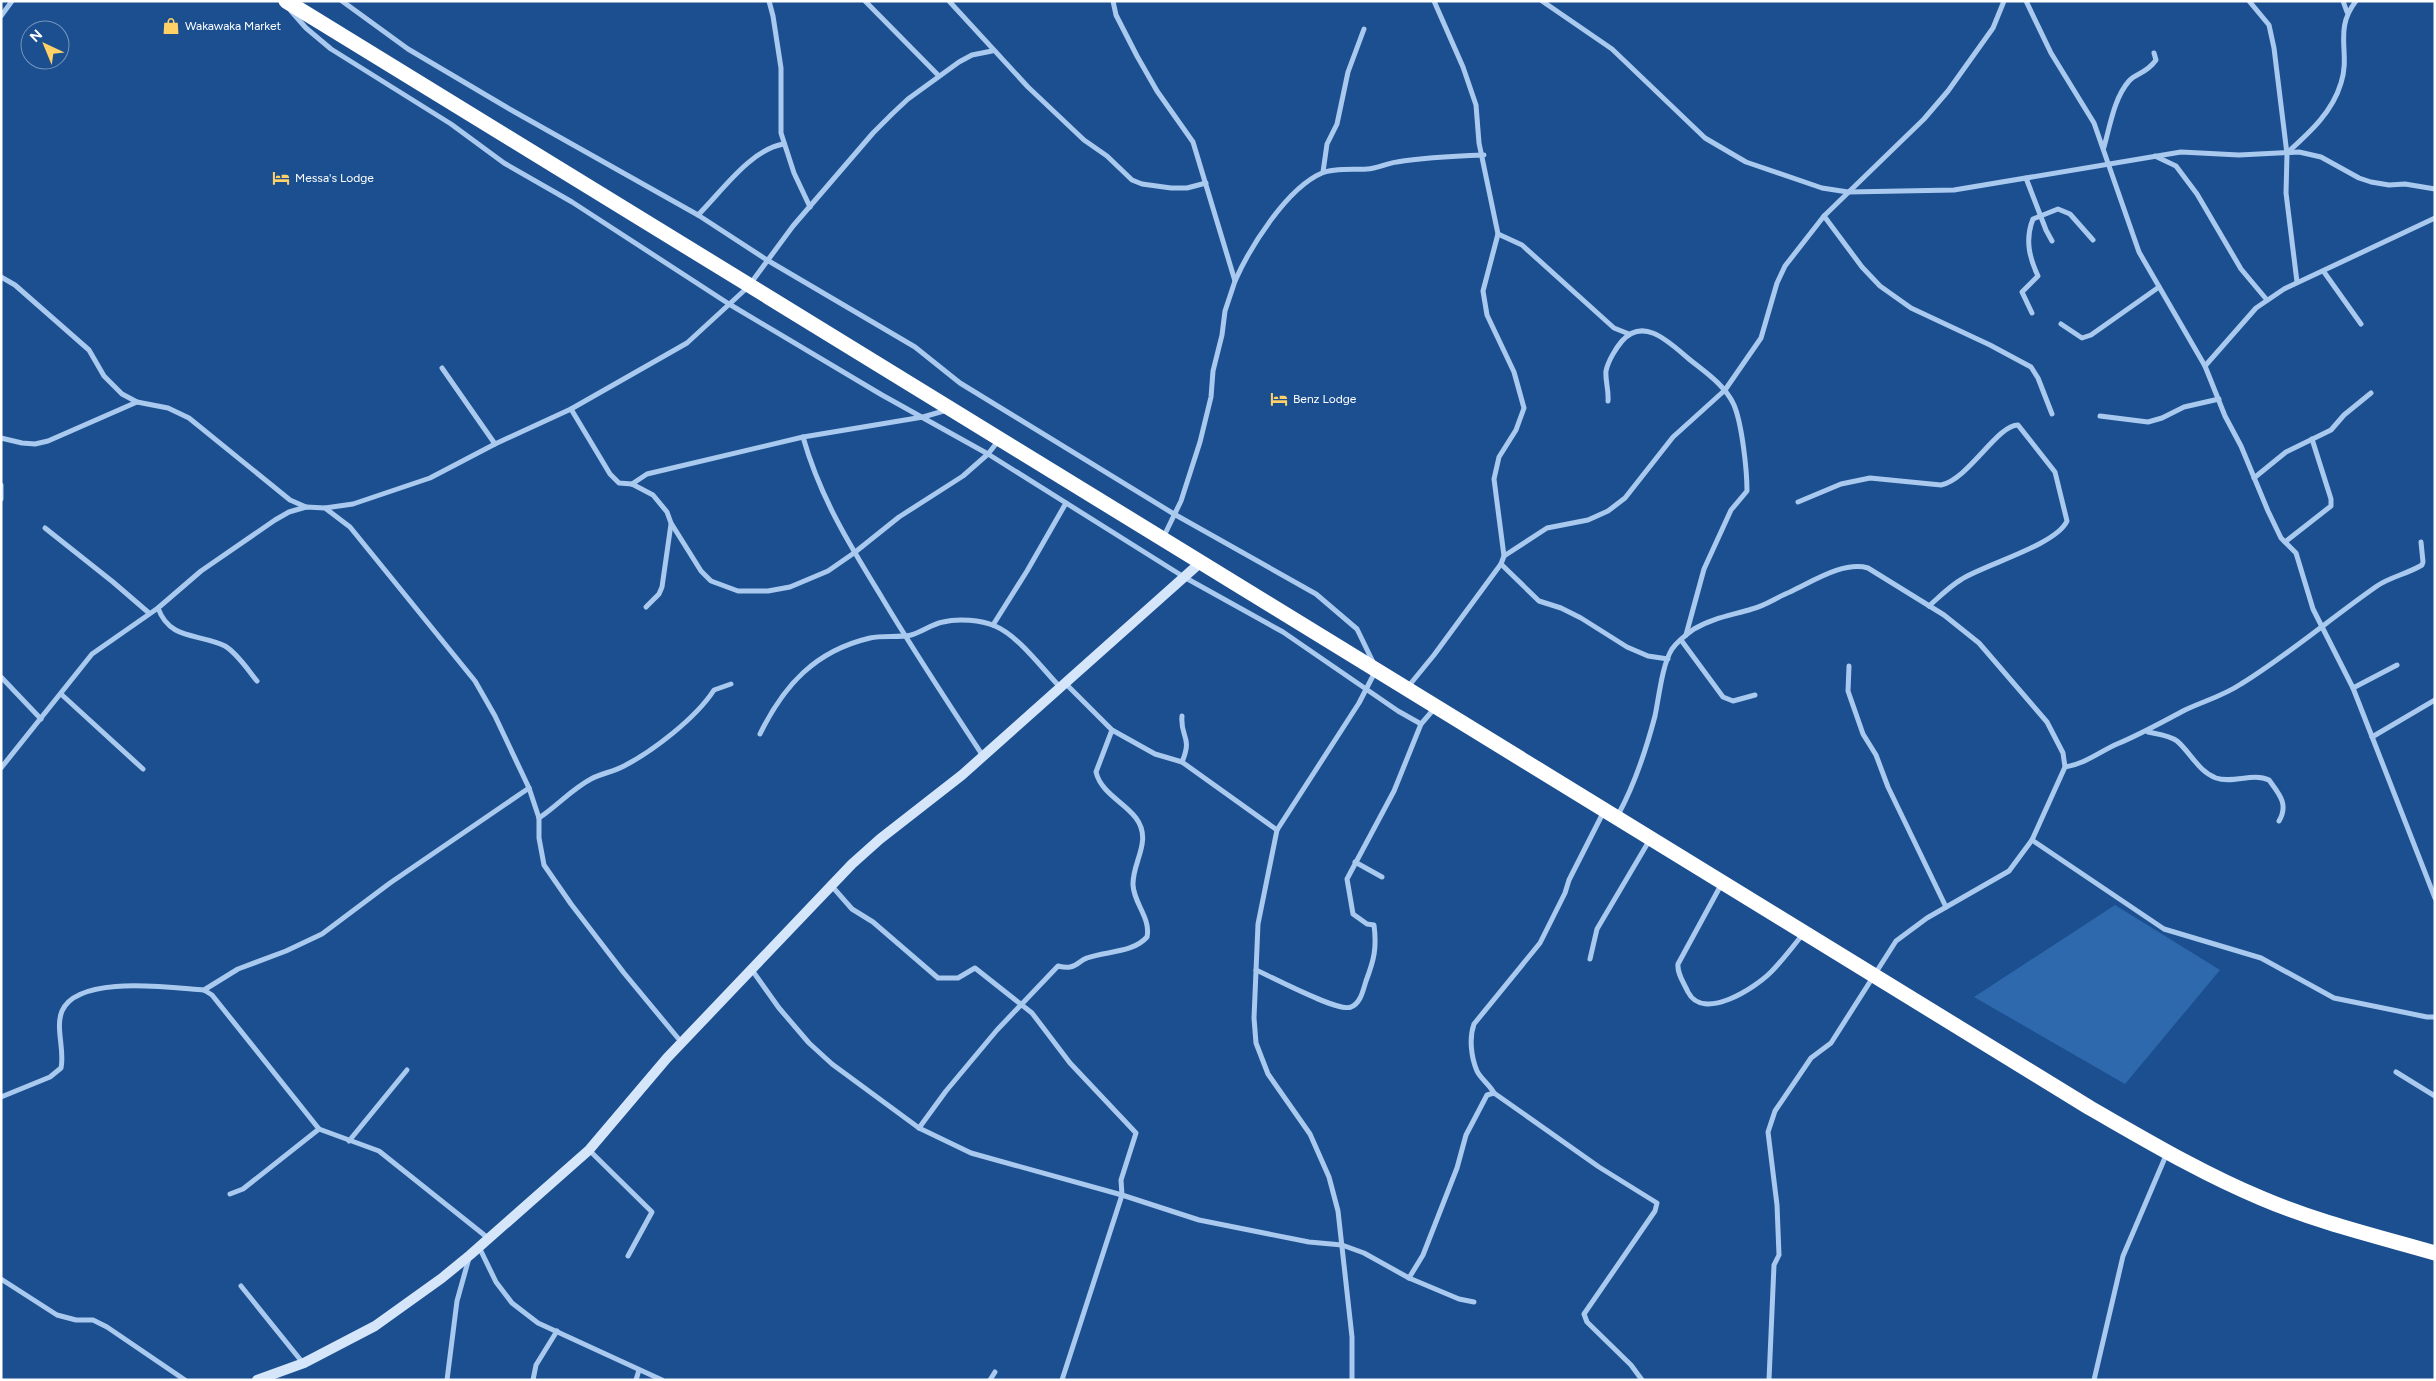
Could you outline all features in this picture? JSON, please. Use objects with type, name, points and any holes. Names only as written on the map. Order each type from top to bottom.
[{"type":"highway","points":[[284,1],[1163,538],[2013,1062],[2167,1152],[2231,1185],[2300,1213],[2435,1252]]},
{"type":"street","points":[[1,16],[12,1]]},
{"type":"street","points":[[284,1],[306,28],[331,49],[451,124],[504,163],[572,202],[729,304],[882,395],[988,454],[1184,577],[1283,632],[1398,711],[1421,724]]},
{"type":"street","points":[[342,1],[432,64],[698,214],[767,260],[915,347],[960,383],[1174,514],[1316,594],[1357,629],[1376,670],[1367,689],[1276,830],[1258,924],[1254,1018],[1256,1043],[1268,1074],[1310,1134],[1330,1177],[1338,1211],[1352,1337],[1352,1380]]},
{"type":"street","points":[[769,1],[780,56],[780,122],[784,144],[794,173],[810,207]]},
{"type":"street","points":[[865,1],[939,76]]},
{"type":"street","points":[[949,1],[992,51],[1084,140],[1107,156],[1132,180],[1142,184],[1170,188],[1187,188],[1206,183]]},
{"type":"street","points":[[1113,1],[1116,15],[1137,56],[1158,91],[1193,142],[1235,281]]},
{"type":"street","points":[[1407,688],[1434,656],[1501,564],[1504,556],[1494,479],[1499,457],[1516,430],[1524,408],[1514,372],[1487,315],[1483,291],[1498,234],[1484,155],[1480,143],[1476,105],[1463,68],[1434,1]]},
{"type":"street","points":[[1542,1],[1612,49],[1684,121],[1721,149],[1770,172],[1822,188],[1848,192],[1954,190],[2181,152],[2239,155],[2310,153],[2371,182],[2389,185],[2405,184],[2435,189]]},
{"type":"street","points":[[1504,556],[1547,528],[1588,520],[1614,507],[1625,498],[1673,437],[1725,390],[1761,338],[1777,284],[1785,266],[1824,216],[1924,119],[1948,91],[1993,28],[2004,1]]},
{"type":"street","points":[[2026,1],[2051,53],[2091,116],[2104,148],[2107,164],[2139,252],[2205,366],[2268,511],[2285,542],[2296,553],[2320,626],[2353,688],[2435,898]]},
{"type":"street","points":[[2344,1],[2347,12]]},
{"type":"street","points":[[2287,154],[2326,114],[2336,96],[2343,75],[2343,26],[2347,12],[2356,1]]},
{"type":"street","points":[[2252,2],[2269,25],[2287,154],[2286,193],[2297,282]]},
{"type":"street","points":[[1323,172],[1327,144],[1337,124],[1348,72],[1364,29]]},
{"type":"street","points":[[1,768],[92,654],[158,608],[201,571],[275,520],[289,512],[306,507],[325,508],[353,504],[414,484],[571,409],[687,343],[748,286],[810,207],[879,127],[908,99],[972,55],[992,51]]},
{"type":"street","points":[[2104,148],[2119,97],[2130,79],[2148,70],[2156,60],[2154,52]]},
{"type":"street","points":[[698,214],[751,160],[773,146],[784,144]]},
{"type":"street","points":[[1163,538],[1174,514],[1200,442],[1211,397],[1213,371],[1222,335],[1225,311],[1235,281],[1243,264],[1274,218],[1299,189],[1323,172],[1370,169],[1394,162],[1435,157],[1484,155]]},
{"type":"street","points":[[2154,156],[2176,166],[2196,194],[2241,269],[2267,300]]},
{"type":"street","points":[[2026,178],[2040,216],[2052,241]]},
{"type":"street","points":[[2032,313],[2022,292],[2038,276],[2030,259],[2028,232],[2033,220],[2058,209],[2070,214],[2093,240]]},
{"type":"street","points":[[1824,216],[1862,267],[1880,286],[1910,308],[1990,345],[2031,367],[2038,378],[2052,414]]},
{"type":"street","points":[[2205,366],[2243,322],[2267,300],[2297,282],[2324,272],[2435,218]]},
{"type":"street","points":[[1498,234],[1522,245],[1614,328],[1629,334]]},
{"type":"street","points":[[2324,272],[2361,324]]},
{"type":"street","points":[[1,277],[15,285],[89,350],[104,376],[122,394],[137,402],[168,408],[189,418],[290,500],[306,507]]},
{"type":"street","points":[[2061,324],[2082,338],[2091,335],[2159,287]]},
{"type":"street","points":[[1608,401],[1609,389],[1606,373],[1608,365],[1619,345],[1629,334],[1640,329],[1654,332],[1725,390],[1738,418],[1747,491],[1731,510],[1704,569],[1686,635]]},
{"type":"street","points":[[442,368],[495,444]]},
{"type":"street","points":[[2254,478],[2286,452],[2331,430],[2344,415],[2371,393]]},
{"type":"street","points":[[2100,416],[2148,422],[2162,418],[2184,407],[2219,399]]},
{"type":"street","points":[[1,438],[28,444],[48,441],[137,402]]},
{"type":"street","points":[[571,409],[610,474],[619,483],[632,484],[653,495],[668,512],[671,534],[662,587],[659,594],[646,607]]},
{"type":"street","points":[[632,484],[647,474],[803,437],[923,417],[950,409]]},
{"type":"street","points":[[1798,502],[1841,484],[1870,478],[1941,485],[1948,484],[1973,463],[2008,427],[2018,424],[2055,472],[2067,521],[2064,528],[2050,537],[1962,579],[1929,606]]},
{"type":"street","points":[[803,437],[820,490],[854,553],[983,756]]},
{"type":"street","points":[[2285,542],[2331,506],[2331,500],[2312,439]]},
{"type":"street","points":[[671,523],[701,571],[711,581],[738,591],[768,591],[790,587],[828,571],[854,553],[899,517],[963,476],[988,454],[1000,440]]},
{"type":"street","points":[[1,485],[1,499]]},
{"type":"street","points":[[993,625],[1066,503]]},
{"type":"street","points":[[325,508],[350,527],[475,682],[495,716],[529,788],[539,818],[539,838],[544,865],[552,879],[624,973],[682,1043]]},
{"type":"street","points":[[45,528],[149,613]]},
{"type":"street","points":[[2065,767],[2085,762],[2099,752],[2147,732],[2187,710],[2221,696],[2241,684],[2284,656],[2320,626],[2379,585],[2422,565],[2421,542]]},
{"type":"street","points":[[257,1380],[304,1363],[375,1326],[442,1278],[470,1255],[589,1150],[682,1043],[752,970],[830,884],[880,839],[983,756],[1064,686],[1201,562]]},
{"type":"street","points":[[1501,564],[1539,601],[1561,608],[1581,618],[1627,647],[1648,656],[1668,659]]},
{"type":"street","points":[[1642,1380],[1630,1365],[1587,1322],[1584,1314],[1655,1211],[1657,1203],[1600,1167],[1494,1093],[1490,1084],[1478,1073],[1470,1036],[1474,1024],[1540,943],[1565,893],[1569,880],[1636,776],[1672,650],[1686,635],[1709,622],[1754,609],[1839,570],[1861,566],[1879,574],[1962,627],[1980,643],[2040,712],[2055,735],[2063,753],[2065,767],[2032,840],[2009,871],[1946,907],[1896,941],[1889,949],[1875,976],[1831,1044],[1811,1058],[1775,1111],[1770,1124],[1769,1140],[1775,1176],[1779,1255],[1774,1265],[1769,1380]]},
{"type":"street","points":[[158,608],[162,618],[172,628],[188,636],[226,647],[257,681]]},
{"type":"street","points":[[760,734],[773,706],[789,686],[827,654],[872,638],[905,636],[918,633],[942,622],[959,620],[993,625],[1007,632],[1112,730],[1155,754],[1182,762],[1276,830]]},
{"type":"street","points":[[1681,640],[1723,696],[1734,701],[1755,695]]},
{"type":"street","points":[[2353,688],[2397,665]]},
{"type":"street","points":[[1849,666],[1848,691],[1863,734],[1876,755],[1892,795],[1946,907]]},
{"type":"street","points":[[1,677],[41,719]]},
{"type":"street","points":[[539,818],[556,807],[589,780],[624,766],[670,735],[707,701],[714,690],[731,684]]},
{"type":"street","points":[[61,694],[143,769]]},
{"type":"street","points":[[2372,737],[2435,700]]},
{"type":"street","points":[[1256,970],[1315,998],[1345,1009],[1353,1007],[1361,997],[1376,955],[1374,925],[1367,924],[1353,914],[1346,879],[1394,790],[1421,724],[1436,706]]},
{"type":"street","points":[[1182,716],[1188,749],[1182,762]]},
{"type":"street","points":[[919,1128],[965,1068],[1058,966],[1067,968],[1077,966],[1084,958],[1131,947],[1142,943],[1147,937],[1147,922],[1133,886],[1144,844],[1140,828],[1136,818],[1100,783],[1096,772],[1112,730]]},
{"type":"street","points":[[2147,732],[2177,742],[2200,767],[2216,778],[2226,780],[2259,777],[2269,780],[2284,806],[2284,812],[2279,821]]},
{"type":"street","points":[[204,990],[238,969],[286,951],[322,934],[390,884],[529,788]]},
{"type":"street","points":[[1590,960],[1597,929],[1651,838]]},
{"type":"street","points":[[2032,840],[2164,929],[2261,958],[2334,998],[2427,1017],[2435,1016]]},
{"type":"street","points":[[1356,862],[1382,877]]},
{"type":"street","points":[[1722,882],[1678,964],[1677,970],[1691,998],[1697,1003],[1711,1004],[1729,1000],[1747,990],[1770,973],[1804,933]]},
{"type":"street","points":[[830,884],[852,909],[873,922],[938,978],[958,978],[975,968],[1022,1004],[1032,1013],[1070,1063],[1136,1133],[1121,1180],[1122,1196],[1062,1380]]},
{"type":"street","points":[[752,970],[779,1008],[832,1064],[919,1128],[971,1153],[1199,1220],[1309,1242],[1342,1245],[1364,1253],[1409,1278],[1459,1300],[1474,1302]]},
{"type":"street","points":[[1,1097],[50,1077],[61,1068],[60,1016],[66,1004],[77,997],[106,987],[145,985],[204,990],[212,995],[319,1129],[379,1152],[488,1238]]},
{"type":"street","points":[[350,1141],[407,1070]]},
{"type":"street","points":[[2396,1072],[2435,1096]]},
{"type":"street","points":[[1409,1278],[1423,1254],[1457,1168],[1466,1135],[1487,1095],[1494,1093]]},
{"type":"street","points":[[230,1194],[243,1189],[319,1129]]},
{"type":"street","points":[[589,1150],[652,1212],[628,1256]]},
{"type":"street","points":[[2094,1380],[2123,1256],[2167,1152]]},
{"type":"street","points":[[478,1247],[496,1282],[512,1303],[538,1323],[662,1380]]},
{"type":"street","points":[[447,1380],[457,1301],[470,1255]]},
{"type":"street","points":[[1,1278],[58,1315],[76,1320],[93,1320],[107,1327],[186,1380]]},
{"type":"street","points":[[241,1286],[304,1363]]},
{"type":"street","points":[[533,1380],[536,1365],[557,1331]]},
{"type":"street","points":[[636,1380],[639,1370]]},
{"type":"street","points":[[990,1380],[995,1372]]},
{"type":"shaded area","points":[[2115,905],[2220,970],[2125,1084],[1974,997]]},
{"type":"place","name":"Wakawaka Market","points":[[171,26]]},
{"type":"place","name":"Messa's Lodge","points":[[281,178]]},
{"type":"place","name":"Benz Lodge","points":[[1279,399]]}]
